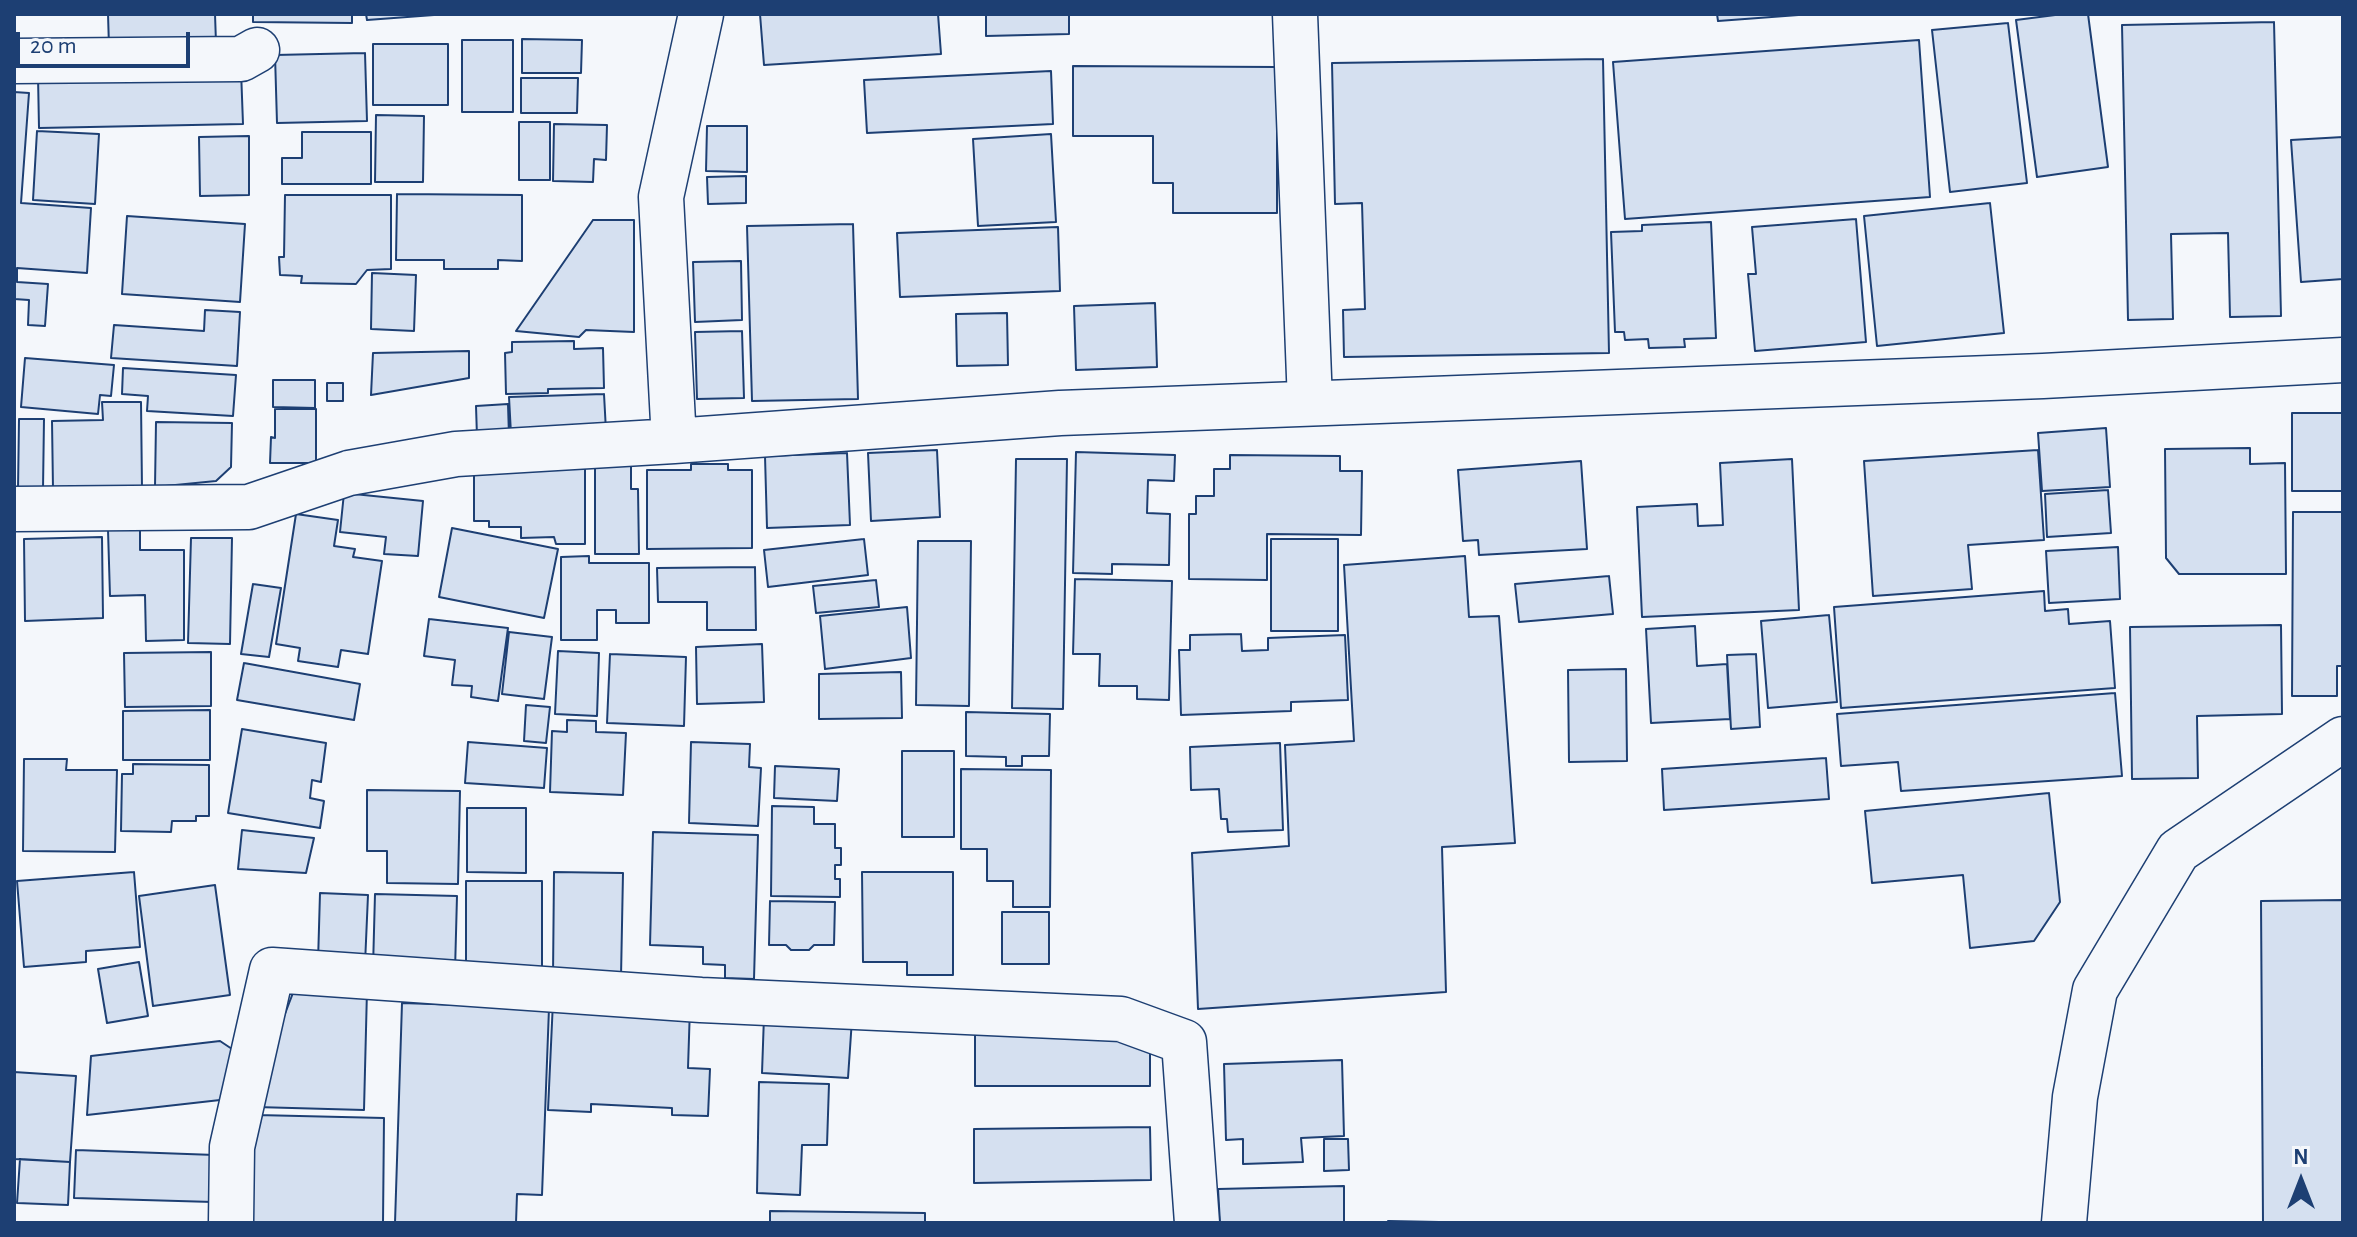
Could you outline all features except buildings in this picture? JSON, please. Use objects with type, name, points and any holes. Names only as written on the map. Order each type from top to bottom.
[{"type":"street","points":[[674,441],[661,197],[701,14]]},
{"type":"street","points":[[1295,14],[1310,403]]},
{"type":"street","points":[[14,61],[241,59],[257,50]]},
{"type":"street","points":[[14,509],[249,507],[349,473],[456,454],[1060,413],[2043,376],[2343,360]]},
{"type":"street","points":[[2064,1223],[2075,1097],[2095,990],[2178,851],[2343,739]]},
{"type":"street","points":[[231,1223],[232,1147],[272,970],[701,1000],[1121,1019],[1184,1042],[1197,1223]]}]
